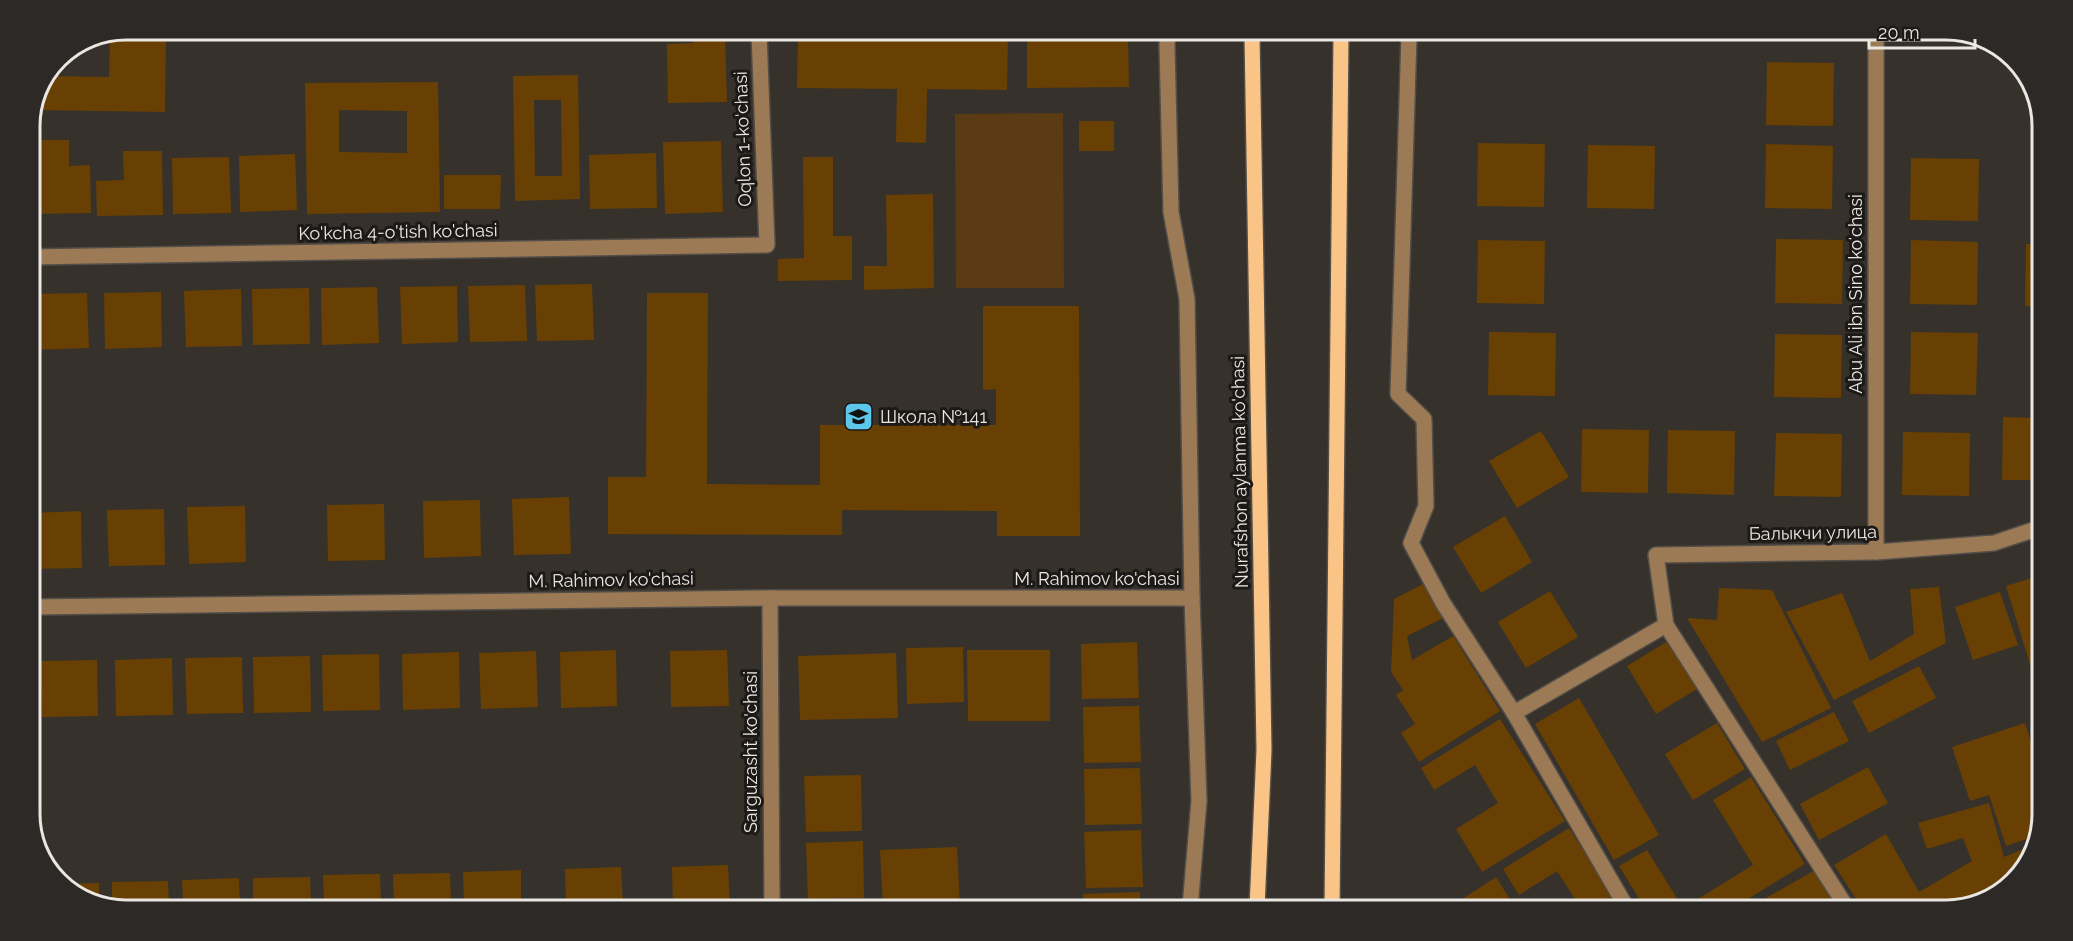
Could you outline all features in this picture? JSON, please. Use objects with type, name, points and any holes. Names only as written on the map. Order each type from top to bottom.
[{"type":"main road","name":"Nurafshon aylanma ko'chasi","points":[[1252,40],[1264,750],[1257,900]]},
{"type":"main road","points":[[1332,900],[1341,40]]},
{"type":"street","name":"Oqlon 1-ko'chasi","points":[[759,40],[767,245]]},
{"type":"street","points":[[1167,40],[1171,212],[1187,299],[1192,598],[1199,801],[1191,900]]},
{"type":"street","points":[[1409,40],[1398,394],[1424,419],[1426,506],[1412,543],[1443,603],[1514,713],[1622,900]]},
{"type":"street","name":"Abu Ali ibn Sino koʻchasi","points":[[1876,40],[1876,552]]},
{"type":"street","name":"Ko'kcha 4-o'tish ko'chasi","points":[[41,257],[767,245]]},
{"type":"street","name":"Балыкчи улица","points":[[1842,900],[1666,625],[1656,555],[1876,552],[1994,543],[2032,530]]},
{"type":"street","name":"M. Rahimov ko'chasi","points":[[41,607],[770,598],[1192,598]]},
{"type":"street","name":"Sarguzasht ko'chasi","points":[[770,598],[772,900]]},
{"type":"street","points":[[1514,713],[1666,625]]},
{"type":"shaded area","points":[[1063,113],[1064,288],[956,288],[955,114]]},
{"type":"building","points":[[166,40],[165,112],[42,110],[49,88],[57,76],[109,77],[110,42]]},
{"type":"building","points":[[693,40],[725,40],[727,102],[668,103],[667,44],[693,43]]},
{"type":"building","points":[[798,40],[1008,40],[1007,90],[927,89],[926,143],[896,142],[897,89],[797,88]]},
{"type":"building","points":[[1027,40],[1128,40],[1129,87],[1027,88]]},
{"type":"building","points":[[1767,62],[1834,63],[1833,126],[1766,125]]},
{"type":"building","points":[[578,75],[580,199],[515,201],[513,76]],"holes":[[[534,100],[561,100],[562,176],[535,176]]]},
{"type":"building","points":[[438,82],[440,212],[307,214],[305,83]],"holes":[[[339,110],[407,111],[407,153],[339,152]]]},
{"type":"building","points":[[1079,121],[1114,121],[1114,151],[1079,151]]},
{"type":"building","points":[[41,140],[69,140],[69,166],[90,165],[91,213],[41,214]]},
{"type":"building","points":[[721,141],[723,212],[665,214],[663,142]]},
{"type":"building","points":[[1478,143],[1545,144],[1544,207],[1477,206]]},
{"type":"building","points":[[1766,144],[1833,146],[1832,209],[1765,208]]},
{"type":"building","points":[[1588,145],[1655,146],[1654,209],[1587,208]]},
{"type":"building","points":[[123,151],[162,151],[163,215],[97,216],[96,181],[124,180]]},
{"type":"building","points":[[656,153],[657,208],[590,209],[589,155]]},
{"type":"building","points":[[295,154],[297,210],[240,212],[239,156]]},
{"type":"building","points":[[229,157],[231,213],[173,214],[172,158]]},
{"type":"building","points":[[803,157],[833,157],[833,236],[852,236],[852,280],[778,281],[778,259],[804,258]]},
{"type":"building","points":[[1911,158],[1979,159],[1978,221],[1910,220]]},
{"type":"building","points":[[444,175],[501,175],[500,209],[444,209]]},
{"type":"building","points":[[933,194],[934,288],[864,290],[864,266],[887,266],[886,195]]},
{"type":"building","points":[[1776,239],[1843,240],[1842,304],[1775,303]]},
{"type":"building","points":[[1478,240],[1545,241],[1544,304],[1477,303]]},
{"type":"building","points":[[1911,240],[1978,242],[1977,305],[1910,304]]},
{"type":"building","points":[[2026,244],[2032,244],[2032,306],[2025,306]]},
{"type":"building","points":[[592,284],[594,340],[537,341],[535,285]]},
{"type":"building","points":[[525,285],[527,341],[470,342],[468,286]]},
{"type":"building","points":[[457,286],[458,342],[402,344],[400,287]]},
{"type":"building","points":[[377,287],[379,343],[322,345],[321,288]]},
{"type":"building","points":[[309,288],[310,344],[253,345],[252,289]]},
{"type":"building","points":[[241,289],[242,346],[186,347],[184,291]]},
{"type":"building","points":[[161,292],[162,347],[105,349],[104,293]]},
{"type":"building","points":[[87,293],[89,348],[41,350],[41,294]]},
{"type":"building","points":[[647,293],[708,293],[707,484],[820,485],[820,425],[996,425],[996,389],[983,390],[983,306],[1079,306],[1080,536],[997,536],[997,511],[842,510],[842,535],[608,534],[608,477],[646,477]]},
{"type":"building","points":[[1489,332],[1556,333],[1555,396],[1488,395]]},
{"type":"building","points":[[1911,332],[1978,333],[1976,395],[1910,394]]},
{"type":"building","points":[[1775,334],[1842,335],[1841,398],[1774,397]]},
{"type":"building","points":[[2003,417],[2032,418],[2032,480],[2002,480]]},
{"type":"building","points":[[1582,429],[1649,430],[1648,493],[1581,492]]},
{"type":"building","points":[[1668,430],[1735,431],[1734,495],[1667,493]]},
{"type":"building","points":[[1541,431],[1569,477],[1517,508],[1489,461]]},
{"type":"building","points":[[1903,432],[1970,433],[1969,496],[1902,495]]},
{"type":"building","points":[[1776,433],[1842,434],[1841,497],[1774,496]]},
{"type":"building","points":[[569,497],[571,554],[514,555],[512,499]]},
{"type":"building","points":[[480,500],[481,556],[424,558],[423,501]]},
{"type":"building","points":[[384,504],[385,560],[328,561],[327,505]]},
{"type":"building","points":[[245,506],[246,562],[189,564],[187,507]]},
{"type":"building","points":[[164,509],[165,565],[109,566],[107,510]]},
{"type":"building","points":[[81,511],[82,568],[41,569],[41,513]]},
{"type":"building","points":[[1505,516],[1532,562],[1481,593],[1453,547]]},
{"type":"building","points":[[2032,578],[2032,671],[2006,586]]},
{"type":"building","points":[[1423,584],[1445,617],[1407,636],[1412,660],[1453,636],[1500,711],[1419,762],[1401,733],[1415,724],[1396,695],[1403,690],[1391,672],[1394,599]]},
{"type":"building","points":[[1939,587],[1946,643],[1834,700],[1786,612],[1842,593],[1870,661],[1914,634],[1910,589]]},
{"type":"building","points":[[1719,588],[1772,590],[1831,708],[1762,742],[1687,618],[1717,620]]},
{"type":"building","points":[[1550,591],[1578,637],[1526,668],[1498,622]]},
{"type":"building","points":[[2000,592],[2018,645],[1973,660],[1955,607]]},
{"type":"building","points":[[1668,641],[1697,689],[1656,714],[1627,666]]},
{"type":"building","points":[[1137,642],[1139,698],[1082,699],[1081,644]]},
{"type":"building","points":[[963,647],[964,702],[907,704],[906,648]]},
{"type":"building","points":[[616,650],[617,706],[561,708],[560,652]]},
{"type":"building","points":[[727,650],[729,706],[671,707],[670,651]]},
{"type":"building","points":[[967,650],[1050,650],[1050,721],[968,721]]},
{"type":"building","points":[[536,651],[538,707],[481,709],[479,653]]},
{"type":"building","points":[[459,652],[460,708],[403,710],[402,654]]},
{"type":"building","points":[[896,653],[898,718],[800,720],[798,656]]},
{"type":"building","points":[[379,654],[380,710],[323,711],[322,655]]},
{"type":"building","points":[[310,656],[311,712],[254,713],[253,657]]},
{"type":"building","points":[[242,657],[243,713],[187,714],[185,658]]},
{"type":"building","points":[[172,658],[173,715],[116,716],[115,660]]},
{"type":"building","points":[[97,660],[98,716],[42,717],[41,661]]},
{"type":"building","points":[[1919,666],[1936,698],[1869,733],[1852,701]]},
{"type":"building","points":[[1579,698],[1659,835],[1614,860],[1535,724]]},
{"type":"building","points":[[1139,706],[1141,762],[1084,763],[1083,707]]},
{"type":"building","points":[[1834,712],[1849,741],[1790,770],[1776,741]]},
{"type":"building","points":[[1500,719],[1565,821],[1482,872],[1456,829],[1498,803],[1475,765],[1434,790],[1421,768]]},
{"type":"building","points":[[1717,723],[1745,769],[1693,800],[1665,754]]},
{"type":"building","points":[[2025,723],[2032,745],[2032,814],[2029,838],[2006,846],[1989,795],[1970,801],[1952,747]]},
{"type":"building","points":[[1868,767],[1888,803],[1819,840],[1800,804]]},
{"type":"building","points":[[1140,768],[1142,824],[1085,825],[1084,769]]},
{"type":"building","points":[[861,775],[862,831],[806,832],[804,776]]},
{"type":"building","points":[[1751,777],[1805,864],[1746,900],[1696,900],[1753,865],[1713,800]]},
{"type":"building","points":[[1989,803],[2004,857],[2025,848],[2015,867],[2003,879],[1985,892],[1969,898],[1958,900],[1857,900],[1834,865],[1886,834],[1919,892],[1972,861],[1963,838],[1927,849],[1918,823]]},
{"type":"building","points":[[1569,828],[1615,900],[1576,900],[1557,871],[1519,895],[1503,869]]},
{"type":"building","points":[[1141,830],[1143,887],[1086,888],[1084,832]]},
{"type":"building","points":[[863,841],[864,898],[808,899],[806,843]]},
{"type":"building","points":[[957,847],[960,900],[883,900],[880,850]]},
{"type":"building","points":[[1647,850],[1678,900],[1640,900],[1619,866]]},
{"type":"building","points":[[728,865],[730,900],[673,900],[672,867]]},
{"type":"building","points":[[621,867],[623,900],[566,900],[565,869]]},
{"type":"building","points":[[1817,869],[1835,900],[1763,900]]},
{"type":"building","points":[[521,870],[521,900],[464,900],[463,872]]},
{"type":"building","points":[[450,873],[451,900],[394,900],[393,874]]},
{"type":"building","points":[[380,874],[381,900],[324,900],[323,875]]},
{"type":"building","points":[[310,877],[311,900],[253,900],[253,878]]},
{"type":"building","points":[[1496,877],[1510,900],[1461,900]]},
{"type":"building","points":[[239,878],[240,900],[183,900],[182,880]]},
{"type":"building","points":[[168,881],[169,900],[112,899],[112,882]]},
{"type":"building","points":[[99,883],[99,896],[83,889],[75,884]]},
{"type":"building","points":[[1140,892],[1140,900],[1083,900],[1083,894]]},
{"type":"place","name":"Школа №141","points":[[859,417]]}]
